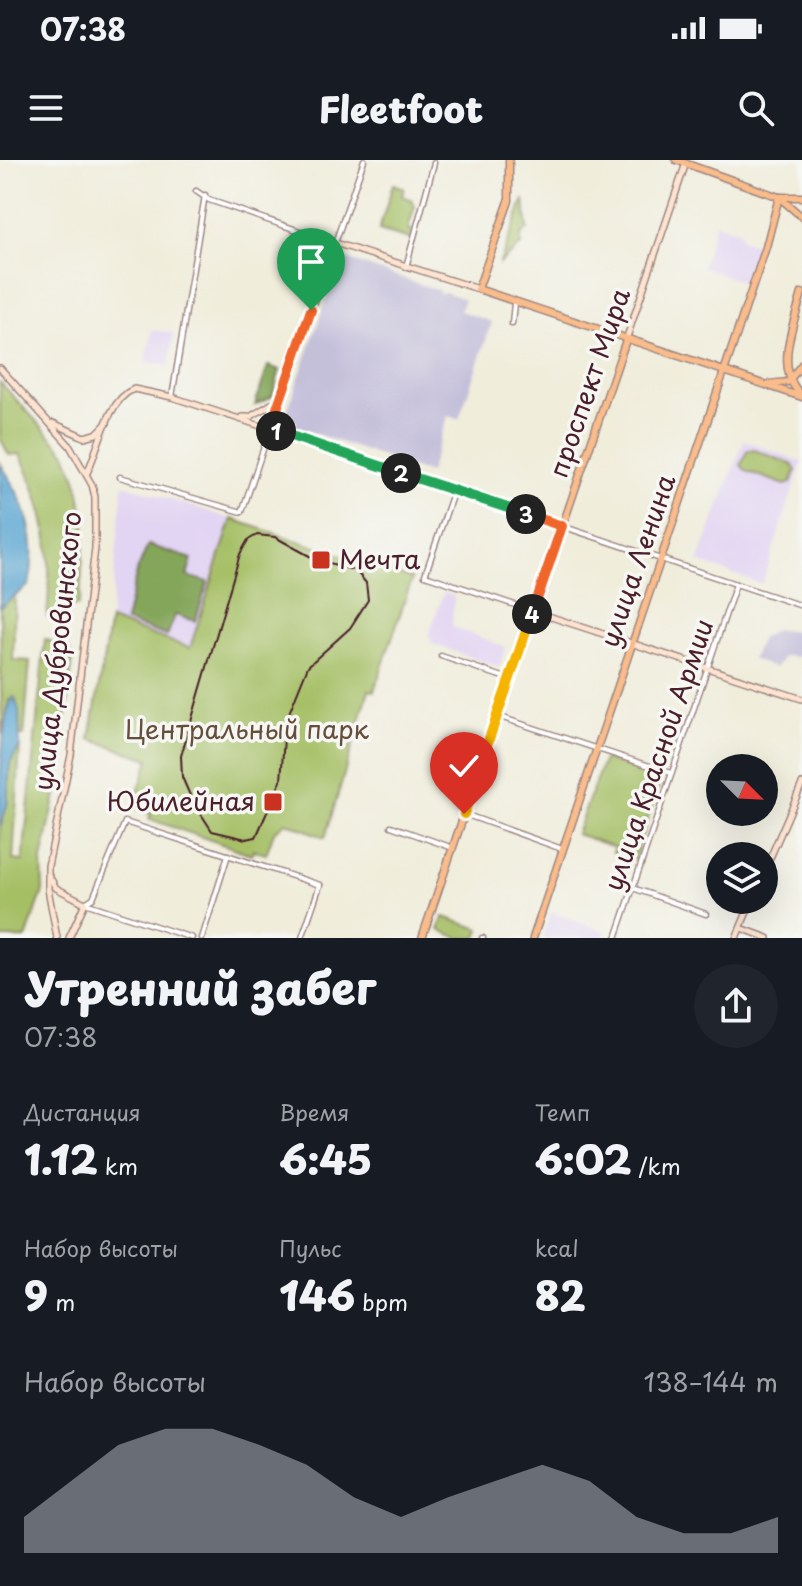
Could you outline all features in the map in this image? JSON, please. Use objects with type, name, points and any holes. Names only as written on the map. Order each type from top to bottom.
[{"type":"main road","points":[[478,289],[509,201],[509,160]]},
{"type":"main road","points":[[676,160],[779,197],[802,217]]},
{"type":"main road","name":"проспект Мира","points":[[422,938],[687,162]]},
{"type":"main road","points":[[779,197],[802,197]]},
{"type":"main road","name":"улица Ленина","points":[[533,938],[778,212],[779,197]]},
{"type":"main road","points":[[87,474],[118,402],[129,391],[145,390],[172,397],[270,429],[335,243],[802,396]]},
{"type":"main road","points":[[802,293],[787,354],[792,379],[802,396]]},
{"type":"main road","points":[[755,381],[777,385],[792,379],[802,364]]},
{"type":"main road","name":"улица Дубровинского","points":[[0,368],[76,453],[95,497],[95,548],[71,755],[48,875],[57,938]]},
{"type":"main road","points":[[237,417],[250,417],[271,407],[281,396]]},
{"type":"main road","points":[[46,418],[66,432],[84,437],[96,434],[110,419]]},
{"type":"main road","points":[[533,611],[802,699]]},
{"type":"main road","points":[[777,842],[802,784]]},
{"type":"main road","points":[[48,875],[56,888],[85,903],[69,938]]},
{"type":"main road","points":[[736,938],[746,914]]},
{"type":"main road","points":[[741,928],[768,938]]},
{"type":"street","points":[[196,191],[209,200],[335,243],[364,160]]},
{"type":"street","points":[[406,267],[434,163]]},
{"type":"street","points":[[172,397],[205,195]]},
{"type":"street","points":[[512,324],[514,303]]},
{"type":"street","points":[[120,477],[242,512],[270,429],[802,606]]},
{"type":"street","points":[[454,490],[425,575],[533,611]]},
{"type":"street","name":"улица Красной Армии","points":[[616,938],[736,584]]},
{"type":"street","points":[[441,656],[509,679]]},
{"type":"street","points":[[497,716],[671,773]]},
{"type":"street","points":[[464,814],[562,849]]},
{"type":"street","points":[[85,903],[93,898],[125,822],[320,885],[302,938]]},
{"type":"street","points":[[391,826],[453,848]]},
{"type":"street","points":[[202,938],[228,855]]},
{"type":"street","points":[[633,888],[706,914]]},
{"type":"street","points":[[85,903],[192,938]]},
{"type":"shaded area","points":[[715,223],[739,231],[742,240],[758,246],[745,283],[702,267]]},
{"type":"shaded area","points":[[341,257],[440,291],[439,294],[445,292],[464,299],[460,311],[492,322],[459,419],[448,416],[429,473],[296,427],[297,422],[285,417]]},
{"type":"shaded area","points":[[152,330],[174,333],[169,366],[146,362]]},
{"type":"shaded area","points":[[744,440],[802,462],[762,584],[698,562]]},
{"type":"shaded area","points":[[123,484],[232,519],[190,648],[110,620]]},
{"type":"shaded area","points":[[444,592],[454,596],[452,627],[506,647],[499,667],[430,643],[432,638],[428,637]]},
{"type":"shaded area","points":[[776,630],[802,631],[802,657],[784,656],[775,668],[752,659],[761,638]]},
{"type":"shaded area","points":[[551,912],[606,931],[604,938],[542,938]]},
{"type":"green space","points":[[393,184],[404,188],[402,196],[411,199],[415,206],[408,229],[412,230],[410,239],[379,230]]},
{"type":"green space","points":[[524,199],[528,229],[521,236],[521,246],[500,263]]},
{"type":"green space","points":[[268,366],[280,370],[272,397],[255,405]]},
{"type":"green space","points":[[0,382],[66,453],[77,481],[85,525],[80,598],[78,605],[47,616],[49,572],[46,533],[37,495],[20,454],[9,455],[0,438]]},
{"type":"green space","points":[[754,450],[792,464],[796,470],[791,483],[785,485],[746,471],[741,465],[747,451]]},
{"type":"green space","name":"Центральный парк","points":[[232,519],[412,579],[374,691],[369,690],[325,838],[286,822],[274,832],[266,854],[253,850],[251,854],[149,819],[151,814],[133,807],[149,759],[90,739],[110,620],[190,648]]},
{"type":"green space","points":[[148,545],[192,559],[187,576],[208,582],[195,621],[175,615],[167,636],[125,621],[137,571]]},
{"type":"green space","points":[[15,592],[13,660],[30,661],[24,736],[20,736],[16,699],[9,700],[2,735],[0,607]]},
{"type":"green space","points":[[45,639],[68,649],[73,657],[58,785],[42,860],[43,891],[26,938],[0,938],[0,827],[7,806],[10,763],[20,746],[13,860],[23,861]]},
{"type":"green space","points":[[604,759],[661,779],[634,860],[613,852],[614,847],[576,834]]},
{"type":"green space","points":[[444,917],[480,929],[477,938],[460,938],[439,930]]},
{"type":"water","points":[[0,463],[17,492],[28,521],[32,568],[29,585],[0,607]]},
{"type":"water","points":[[14,697],[19,710],[20,746],[10,763],[7,806],[0,827],[3,737],[9,705]]},
{"type":"railway","points":[[257,535],[275,537],[313,558],[356,571],[366,583],[368,600],[350,628],[308,666],[285,723],[281,781],[256,837],[246,839],[212,831],[192,800],[182,777],[181,756],[240,554],[248,540],[257,535]]},
{"type":"place","name":"Мечта","points":[[321,560]]},
{"type":"place","name":"Юбилейная","points":[[273,802]]},
{"type":"route","points":[[311,310],[270,429],[562,526],[464,814]]}]
